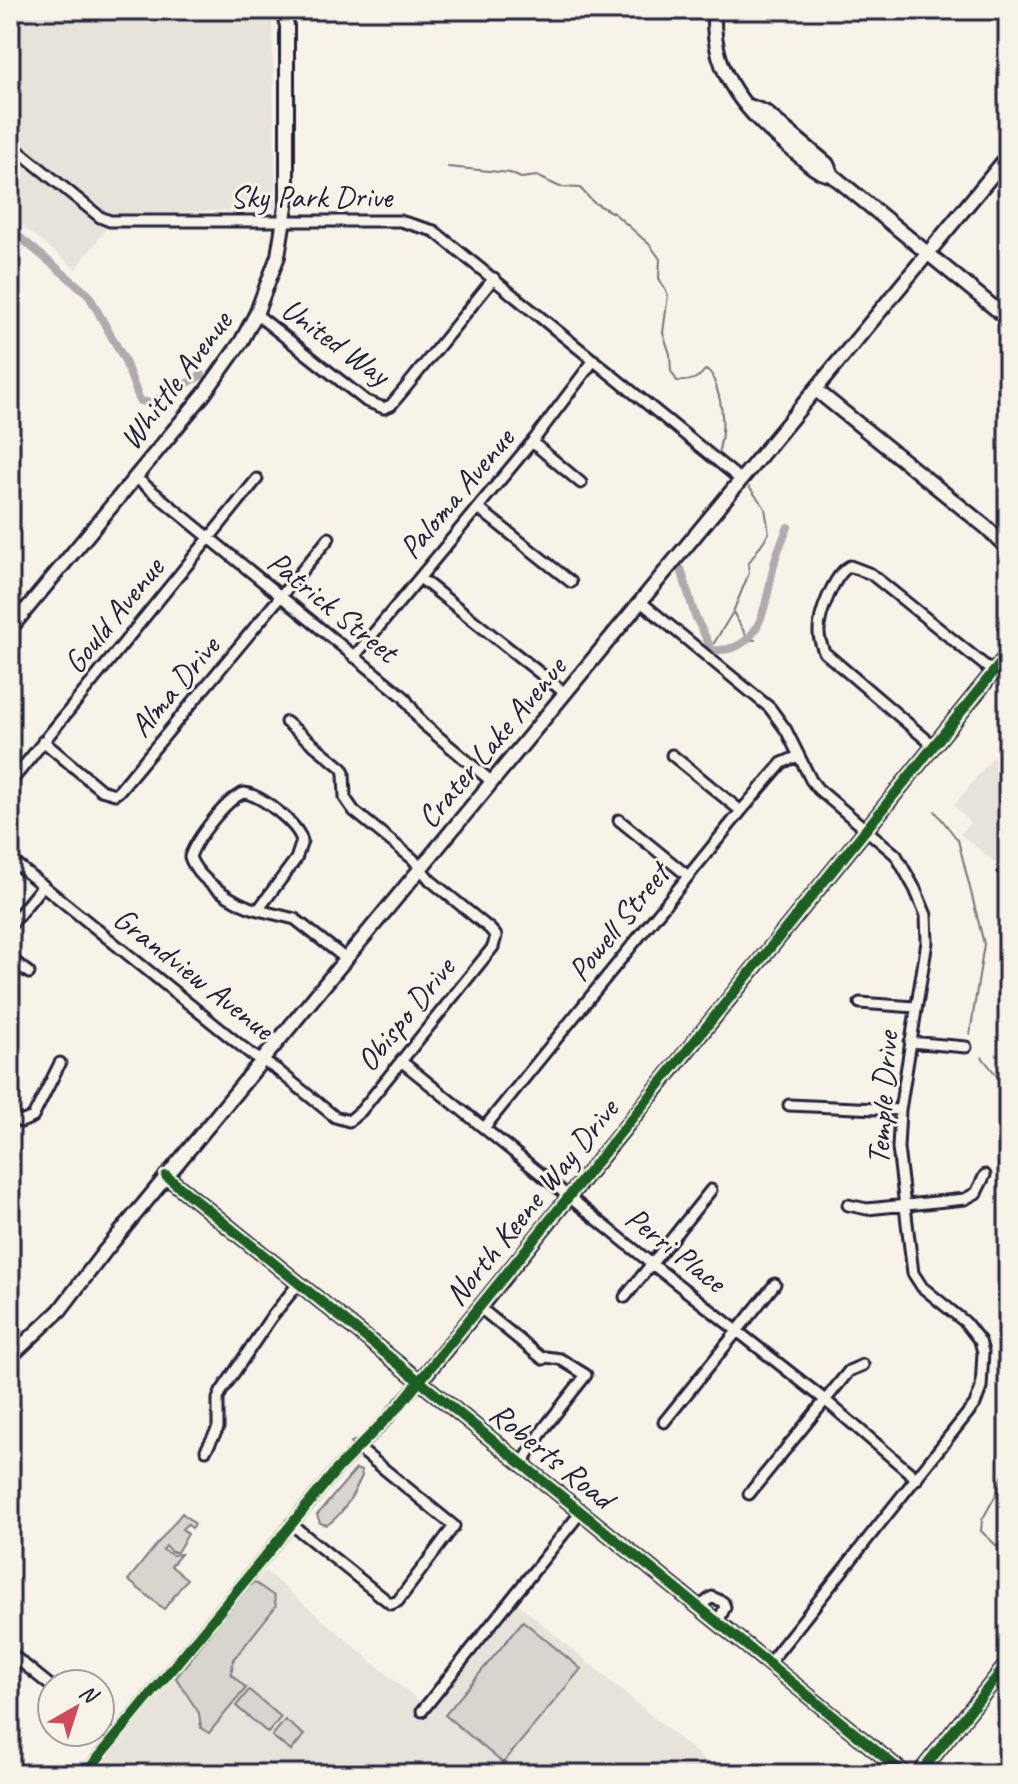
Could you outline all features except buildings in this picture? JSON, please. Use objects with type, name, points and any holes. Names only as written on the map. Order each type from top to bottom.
[{"type":"street","points":[[283,10],[287,26]]},
{"type":"street","points":[[287,26],[295,10]]},
{"type":"street","points":[[714,10],[716,48],[721,67],[736,93],[759,122],[811,166],[824,175],[832,175],[1008,319]]},
{"type":"street","name":"Whittle Avenue","points":[[10,629],[204,394],[241,342],[256,314],[278,256],[287,200],[287,26]]},
{"type":"street","name":"Sky Park Drive","points":[[10,144],[100,217],[110,221],[410,222],[434,231],[741,480]]},
{"type":"street","name":"Crater Lake Avenue","points":[[11,1356],[60,1310],[166,1176],[1008,156]]},
{"type":"street","name":"United Way","points":[[256,314],[366,401],[384,408],[391,405],[494,278]]},
{"type":"street","name":"Paloma Avenue","points":[[354,657],[532,442],[594,360]]},
{"type":"street","points":[[816,390],[986,527],[1008,549]]},
{"type":"street","points":[[532,442],[581,483]]},
{"type":"street","name":"Patrick Street","points":[[135,477],[404,697],[422,723],[492,782]]},
{"type":"street","name":"Gould Avenue","points":[[10,783],[257,479]]},
{"type":"street","points":[[478,508],[571,582]]},
{"type":"street","name":"Alma Drive","points":[[43,741],[101,790],[115,794],[124,787],[329,538]]},
{"type":"street","points":[[934,746],[824,652],[819,629],[839,573],[856,566],[871,574],[993,672]]},
{"type":"street","points":[[420,578],[565,693]]},
{"type":"street","name":"Temple Drive","points":[[641,602],[770,708],[786,730],[818,789],[896,855],[915,889],[926,915],[927,942],[900,1110],[898,1148],[911,1262],[917,1281],[976,1333],[983,1352],[979,1397],[769,1663]]},
{"type":"street","name":"North Keene Way Drive","points":[[116,1735],[357,1447],[420,1381],[1008,654]]},
{"type":"street","points":[[286,722],[342,768],[345,798],[354,811],[421,868]]},
{"type":"street","points":[[672,755],[741,811]]},
{"type":"street","name":"Powell Street","points":[[484,1128],[741,811],[782,763],[798,756]]},
{"type":"street","points":[[258,910],[296,859],[302,841],[294,826],[258,797],[244,793],[231,800],[195,844],[190,857],[197,870],[241,906],[295,919],[346,959]]},
{"type":"street","points":[[619,820],[688,876]]},
{"type":"street","name":"Grandview Avenue","points":[[10,859],[262,1061],[335,1117],[349,1121]]},
{"type":"street","name":"Obispo Drive","points":[[349,1121],[493,947],[496,936],[430,880],[421,868]]},
{"type":"street","points":[[10,926],[43,885]]},
{"type":"street","points":[[10,958],[29,973]]},
{"type":"street","points":[[860,1003],[915,1007]]},
{"type":"street","points":[[910,1042],[966,1047]]},
{"type":"street","name":"Perri Place","points":[[401,1061],[825,1400],[917,1479]]},
{"type":"street","points":[[10,1115],[21,1122],[33,1117],[60,1063]]},
{"type":"street","points":[[789,1105],[900,1110]]},
{"type":"street","points":[[848,1205],[867,1209],[965,1199],[976,1193],[985,1175]]},
{"type":"street","name":"Roberts Road","points":[[166,1176],[905,1774]]},
{"type":"street","points":[[625,1297],[711,1190]]},
{"type":"street","points":[[206,1450],[218,1428],[218,1399],[221,1392],[270,1319],[298,1284]]},
{"type":"street","points":[[664,1422],[775,1284]]},
{"type":"street","points":[[479,1307],[543,1359],[560,1359],[586,1378],[545,1427],[522,1464]]},
{"type":"street","points":[[749,1494],[849,1371],[863,1365]]},
{"type":"street","points":[[291,1524],[391,1604],[398,1601],[454,1526],[357,1447]]},
{"type":"street","points":[[422,1711],[581,1512]]},
{"type":"street","points":[[699,1607],[712,1597],[723,1602],[725,1607],[718,1622]]},
{"type":"street","points":[[10,1653],[36,1674]]},
{"type":"street","points":[[919,1774],[1008,1663]]},
{"type":"street","name":"North Keene Way Drive","points":[[85,1774],[105,1748]]},
{"type":"shaded area","points":[[10,15],[272,15],[276,208],[117,215],[76,269],[10,216]]},
{"type":"shaded area","points":[[1008,739],[1008,873],[960,834],[970,823],[954,805]]},
{"type":"shaded area","points":[[356,1469],[361,1471],[362,1476],[348,1503],[327,1525],[320,1523],[317,1515]]},
{"type":"shaded area","points":[[182,1513],[195,1524],[192,1528],[187,1524],[182,1529],[188,1534],[177,1552],[171,1552],[166,1546],[163,1550],[172,1555],[181,1554],[171,1566],[187,1579],[164,1609],[128,1580]]},
{"type":"shaded area","points":[[265,1571],[427,1708],[515,1601],[721,1774],[96,1774]]},
{"type":"shaded area","points":[[254,1582],[274,1596],[276,1606],[234,1659],[231,1674],[246,1688],[209,1733],[201,1728],[199,1713],[176,1678],[241,1593]]},
{"type":"shaded area","points":[[523,1621],[581,1669],[503,1763],[445,1715]]},
{"type":"shaded area","points":[[249,1690],[281,1717],[268,1733],[236,1706]]},
{"type":"shaded area","points":[[285,1720],[304,1735],[291,1751],[272,1736]]},
{"type":"waterway","points":[[448,167],[510,173],[521,178],[537,176],[560,187],[580,188],[593,202],[615,214],[650,245],[660,259],[659,278],[668,295],[663,333],[670,354],[671,371],[677,381],[689,381],[705,370],[711,373],[722,411],[719,450]]},
{"type":"waterway","points":[[10,229],[88,294],[124,359],[140,401],[151,403],[202,375]]},
{"type":"waterway","points":[[749,487],[765,508],[769,533],[748,564],[749,573],[733,612],[748,639],[755,640]]},
{"type":"waterway","points":[[681,569],[695,616],[712,650],[730,649],[754,632],[788,527]]},
{"type":"waterway","points":[[711,648],[733,612]]},
{"type":"waterway","points":[[935,811],[958,840],[984,944],[970,1034]]},
{"type":"waterway","points":[[982,1057],[1008,1090]]},
{"type":"waterway","points":[[1008,1459],[998,1491],[982,1520],[981,1531],[999,1548],[1008,1565]]},
{"type":"cycle path","points":[[85,1774],[338,1468],[400,1405],[1008,654]]},
{"type":"cycle path","points":[[166,1176],[905,1774]]},
{"type":"cycle path","points":[[919,1774],[1008,1663]]}]
